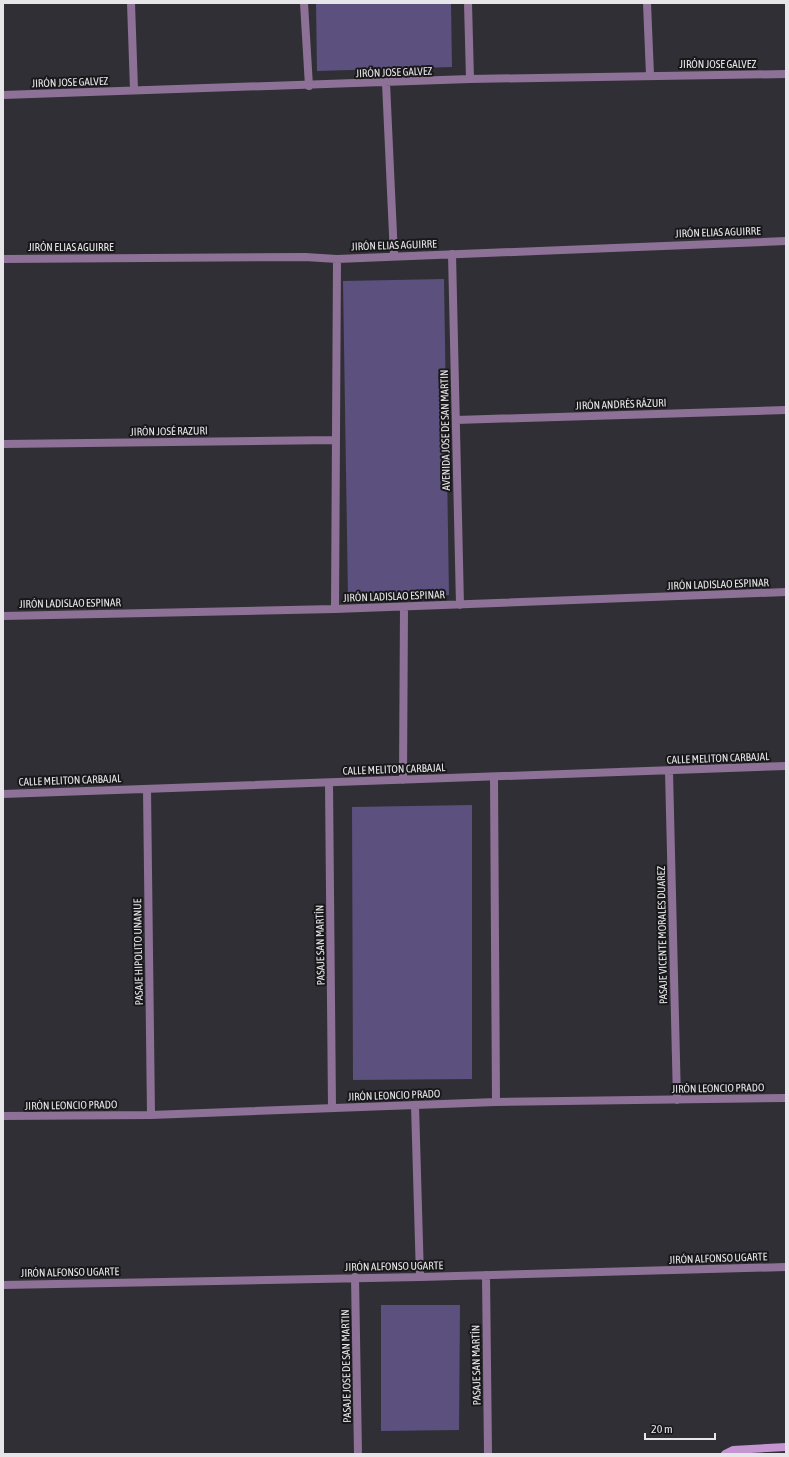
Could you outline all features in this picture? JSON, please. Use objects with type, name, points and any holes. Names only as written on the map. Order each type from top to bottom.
[{"type":"street","points":[[131,3],[134,90]]},
{"type":"street","points":[[304,3],[308,86]]},
{"type":"street","points":[[468,3],[470,79]]},
{"type":"street","points":[[648,3],[650,75]]},
{"type":"street","name":"JIRÓN JOSE GALVEZ","points":[[3,95],[308,86],[470,79],[786,74]]},
{"type":"street","points":[[386,83],[394,256]]},
{"type":"street","name":"JIRÓN ELIAS AGUIRRE","points":[[3,259],[337,258],[786,241]]},
{"type":"street","name":"AVENIDA JOSE DE SAN MARTIN","points":[[452,254],[460,605]]},
{"type":"street","points":[[335,610],[337,258]]},
{"type":"street","name":"JIRÓN ANDRÉS RÁZURI","points":[[456,420],[786,410]]},
{"type":"street","name":"JIRÓN JOSÉ RAZURI","points":[[3,444],[336,440]]},
{"type":"street","name":"JIRÓN LADISLAO ESPINAR","points":[[3,616],[335,610],[786,592]]},
{"type":"street","points":[[403,780],[404,607]]},
{"type":"street","name":"CALLE MELITON CARBAJAL","points":[[3,794],[786,766]]},
{"type":"street","name":"PASAJE VICENTE MORALES DUAREZ","points":[[669,771],[677,1100]]},
{"type":"street","points":[[494,777],[496,1102]]},
{"type":"street","name":"PASAJE SAN MARTÍN","points":[[329,782],[332,1108]]},
{"type":"street","name":"PASAJE HIPOLITO UNANUE","points":[[147,789],[151,1115]]},
{"type":"street","name":"JIRÓN LEONCIO PRADO","points":[[3,1116],[151,1115],[496,1102],[786,1098]]},
{"type":"street","points":[[415,1105],[420,1277]]},
{"type":"street","name":"JIRÓN ALFONSO UGARTE","points":[[3,1285],[355,1277],[420,1277],[786,1267]]},
{"type":"street","name":"PASAJE SAN MARTÍN","points":[[486,1275],[488,1454]]},
{"type":"street","name":"PASAJE JOSE DE SAN MARTIN","points":[[355,1277],[358,1454]]},
{"type":"street","points":[[725,1454],[733,1450],[786,1447]]},
{"type":"shaded area","points":[[316,3],[451,3],[452,67],[317,71]]},
{"type":"shaded area","points":[[444,279],[449,595],[348,597],[343,281]]},
{"type":"shaded area","points":[[472,805],[472,1079],[353,1080],[352,807]]},
{"type":"shaded area","points":[[381,1305],[460,1305],[459,1430],[381,1431]]}]
